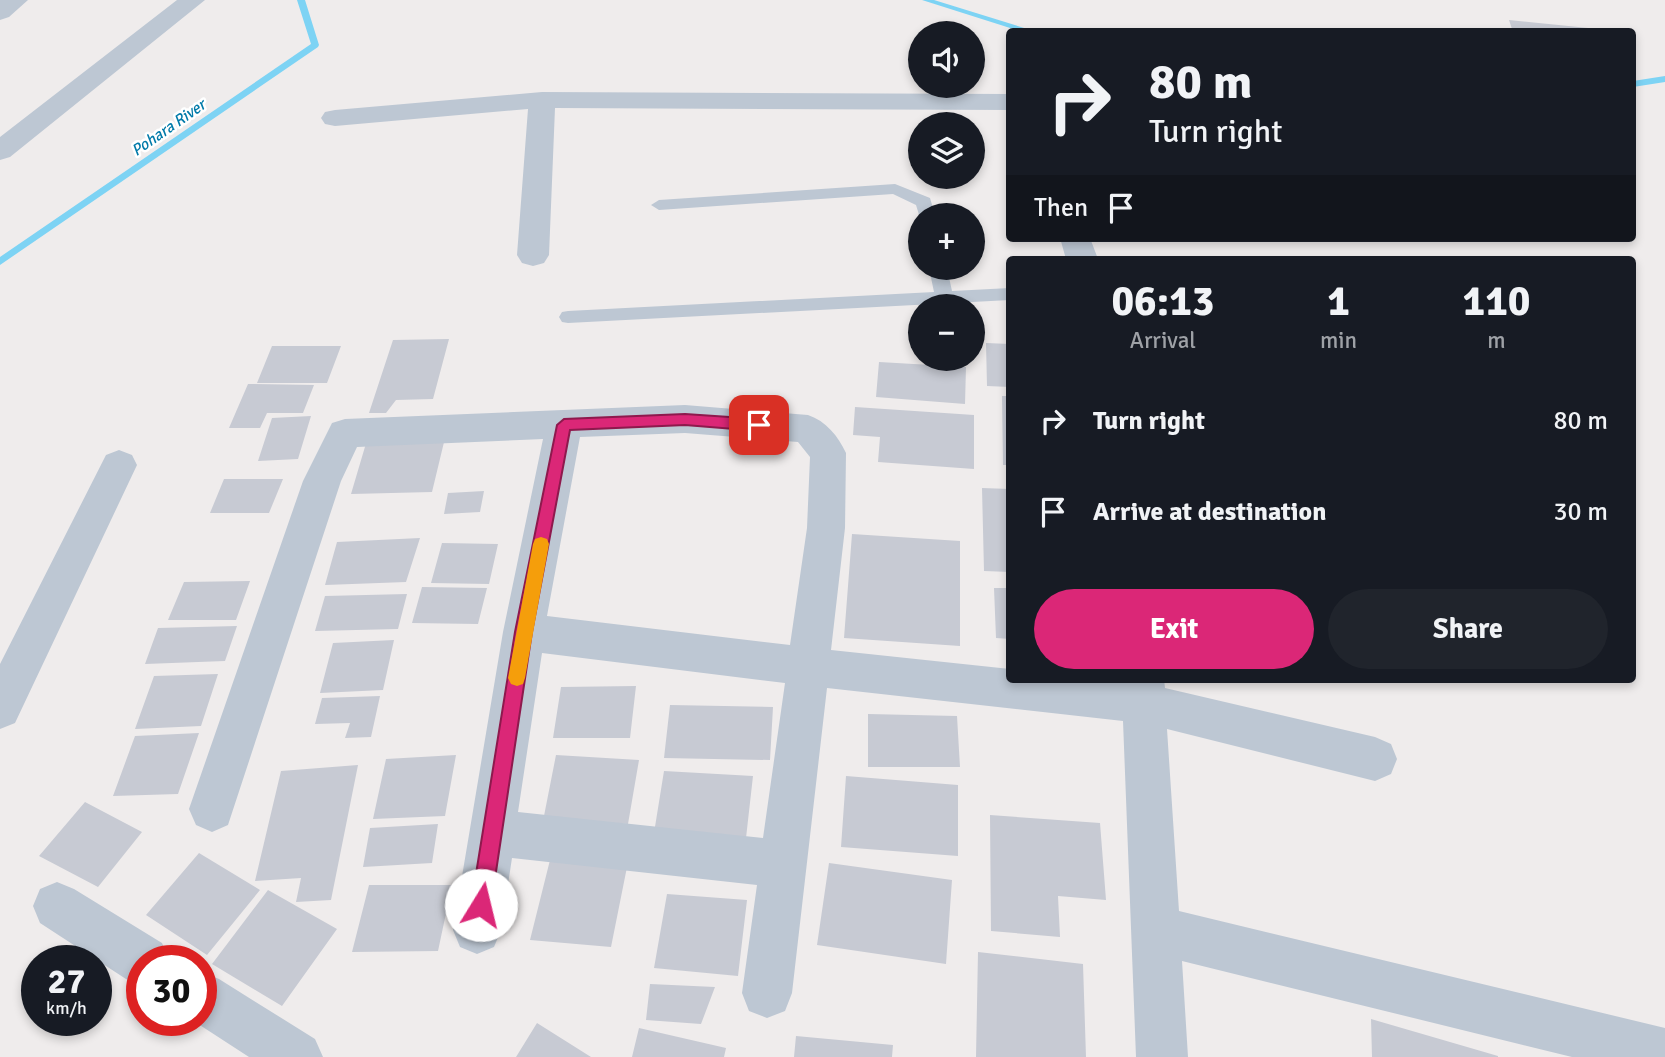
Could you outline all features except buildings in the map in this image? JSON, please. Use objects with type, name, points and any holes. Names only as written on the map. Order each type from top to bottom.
[{"type":"street","points":[[0,12],[16,0]]},
{"type":"street","points":[[0,151],[192,0]]},
{"type":"street","points":[[335,118],[542,100],[1006,102]]},
{"type":"street","points":[[533,255],[542,100]]},
{"type":"street","points":[[212,809],[322,481],[345,433],[685,419],[808,429],[828,453],[826,528],[767,993]]},
{"type":"street","points":[[477,930],[524,632],[564,425]]},
{"type":"street","points":[[0,709],[13,657],[119,465]]},
{"type":"street","points":[[524,632],[810,667],[1006,681]]},
{"type":"street","points":[[1033,683],[1144,691],[1375,759]]},
{"type":"street","points":[[1144,691],[1162,1057]]},
{"type":"street","points":[[493,833],[784,864]]},
{"type":"street","points":[[57,906],[126,950]]},
{"type":"street","points":[[1157,930],[1665,1054]]},
{"type":"street","points":[[217,1007],[298,1057]]},
{"type":"lane","points":[[659,205],[895,189],[924,203]]},
{"type":"lane","points":[[985,295],[1006,294]]},
{"type":"lane","points":[[568,317],[908,299]]},
{"type":"waterway","name":"Pohara River","points":[[0,262],[315,45],[301,0]]},
{"type":"waterway","name":"Pohara River","points":[[926,0],[1020,28]]},
{"type":"waterway","name":"Pohara River","points":[[1636,84],[1665,79]]},
{"type":"slow traffic","points":[[517,678],[541,544]]},
{"type":"route","points":[[481,905],[524,632],[564,425],[685,419],[759,425]]}]
